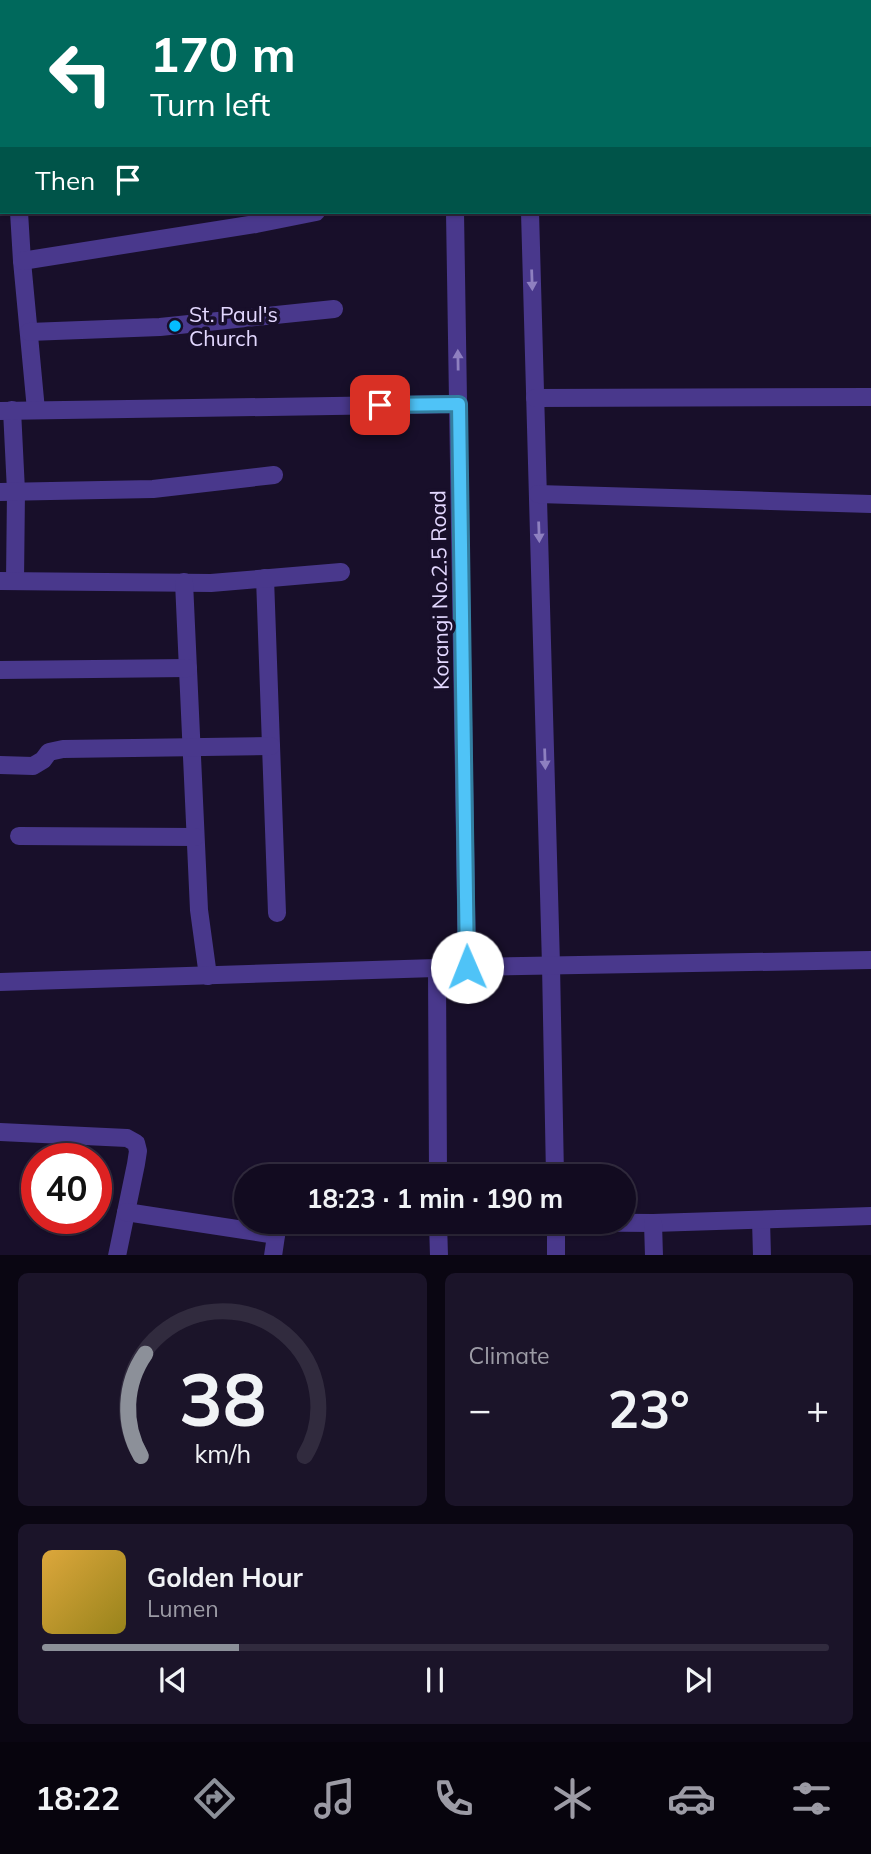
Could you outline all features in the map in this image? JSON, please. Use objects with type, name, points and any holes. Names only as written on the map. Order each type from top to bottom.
[{"type":"street","points":[[19,214],[36,410]]},
{"type":"street","points":[[22,261],[306,214]]},
{"type":"street","name":"Korangi No.2.5 Road","points":[[455,214],[467,967]]},
{"type":"street","points":[[530,214],[555,1164]]},
{"type":"street","points":[[29,332],[160,327],[334,309]]},
{"type":"street","points":[[535,398],[871,397]]},
{"type":"street","points":[[341,572],[211,583],[8,581],[6,410],[459,404]]},
{"type":"street","points":[[8,491],[153,489],[274,475]]},
{"type":"street","points":[[538,494],[871,504]]},
{"type":"street","points":[[265,578],[277,913]]},
{"type":"street","points":[[184,582],[199,910],[208,975]]},
{"type":"street","points":[[0,670],[188,668]]},
{"type":"street","points":[[0,765],[33,766],[49,752],[63,749],[271,746]]},
{"type":"street","points":[[19,836],[195,837]]},
{"type":"street","points":[[0,982],[467,967],[871,960]]},
{"type":"street","points":[[437,968],[438,1164]]},
{"type":"street","points":[[0,1132],[127,1138],[136,1143],[138,1151],[117,1255]]},
{"type":"street","points":[[636,1223],[871,1218],[871,1205]]},
{"type":"street","points":[[126,1212],[234,1223]]},
{"type":"street","points":[[761,1220],[762,1255]]},
{"type":"street","points":[[653,1223],[654,1255]]},
{"type":"street","points":[[273,1255],[276,1234]]},
{"type":"street","points":[[438,1234],[439,1255]]},
{"type":"street","points":[[555,1234],[556,1255]]},
{"type":"place","name":"St. Paul's Church","points":[[175,326]]},
{"type":"route","points":[[380,405],[459,404],[467,967]]}]
